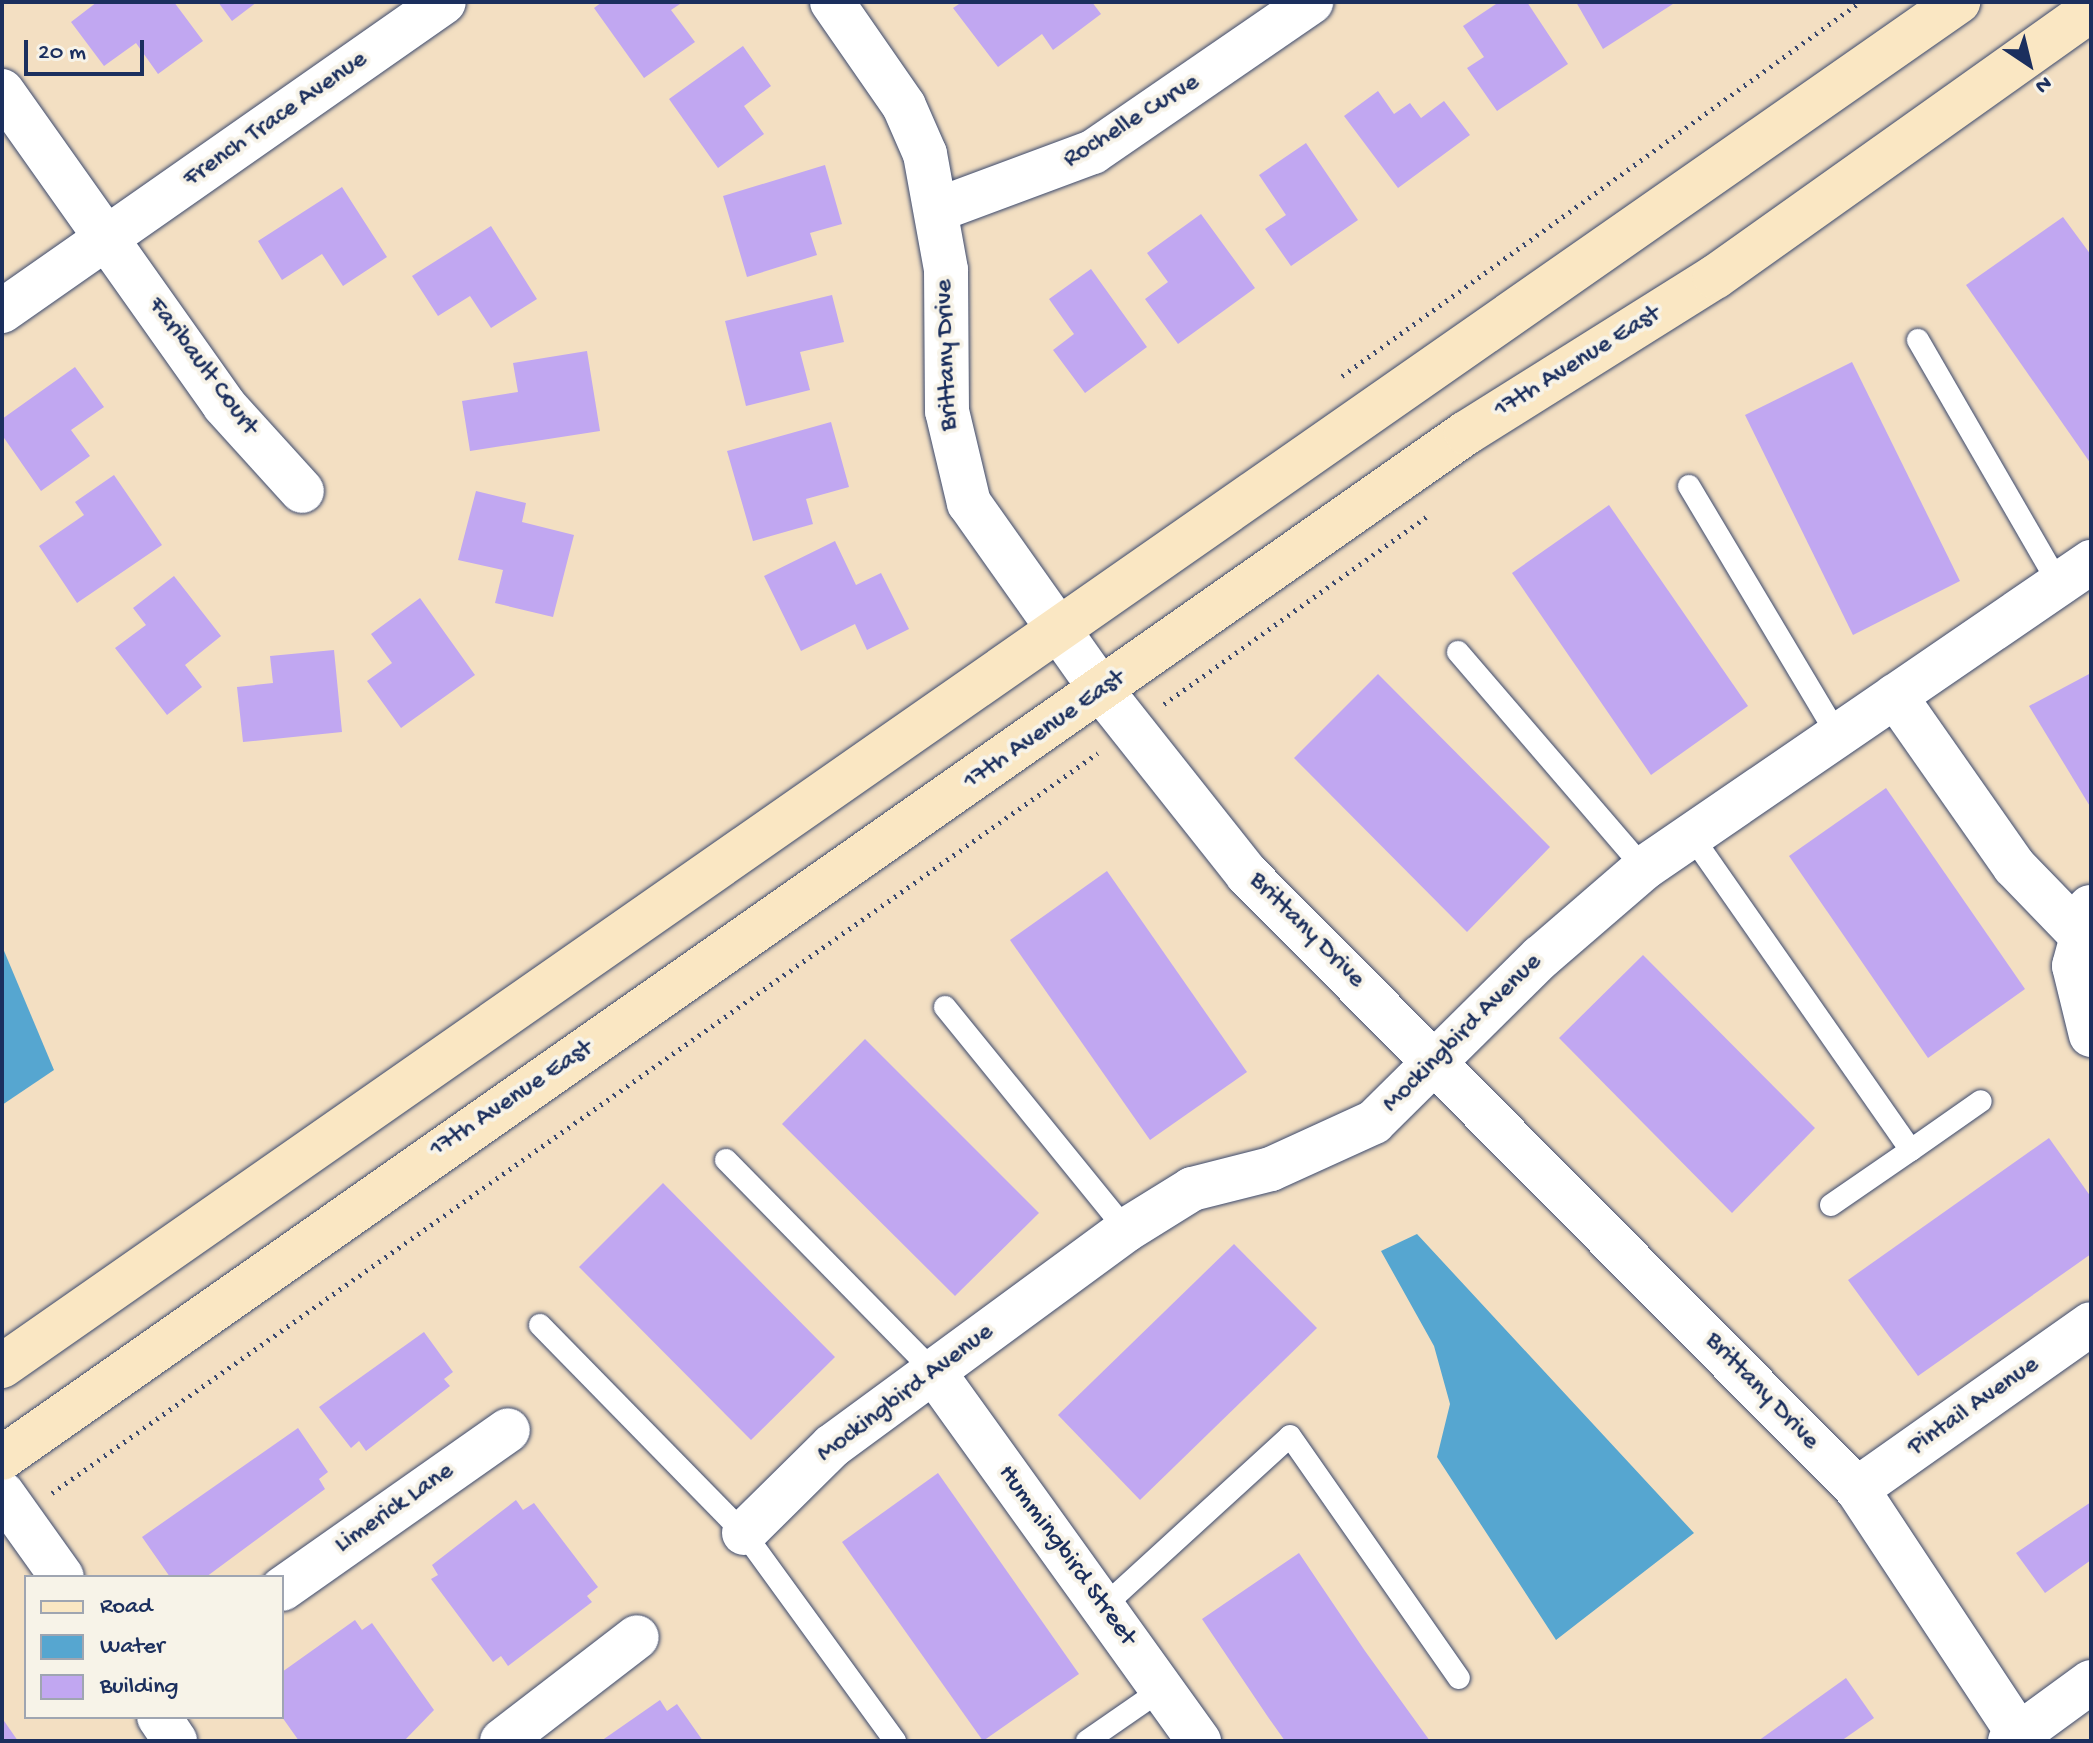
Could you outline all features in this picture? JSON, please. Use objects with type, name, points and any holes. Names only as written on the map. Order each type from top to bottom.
[{"type":"street","name":"French Trace Avenue","points":[[2,311],[444,2]]},
{"type":"street","name":"Brittany Drive","points":[[832,2],[904,106],[937,210],[953,456],[969,503],[1102,691],[1247,874],[1437,1061],[1857,1489],[2017,1739]]},
{"type":"street","name":"Rochelle Curve","points":[[937,210],[1093,152],[1311,2]]},
{"type":"street","points":[[2,1366],[1958,2]]},
{"type":"street","name":"17th Avenue East","points":[[2,1458],[1102,691],[1466,433],[1715,277],[2091,10]]},
{"type":"street","name":"Faribault Court","points":[[2,91],[224,405],[302,491]]},
{"type":"street","name":"Mockingbird Avenue","points":[[744,1533],[832,1446],[1126,1230],[1192,1189],[1271,1169],[1374,1122],[1644,868],[2075,573]]},
{"type":"street","points":[[1895,696],[1985,829],[2085,919],[2074,966],[2091,1035]]},
{"type":"street","name":"Pintail Avenue","points":[[1857,1489],[2091,1324]]},
{"type":"street","name":"Hummingbird Street","points":[[933,1371],[1199,1741]]},
{"type":"street","name":"Limerick Lane","points":[[284,1588],[508,1430]]},
{"type":"street","points":[[10,1504],[61,1575]]},
{"type":"street","points":[[502,1741],[637,1637]]},
{"type":"street","points":[[2017,1739],[2091,1682]]},
{"type":"street","points":[[160,1719],[175,1741]]},
{"type":"lane","points":[[1918,340],[2075,573]]},
{"type":"lane","points":[[1689,486],[1837,734]]},
{"type":"lane","points":[[1458,652],[1644,868]]},
{"type":"lane","points":[[1691,835],[1911,1150]]},
{"type":"lane","points":[[945,1007],[1126,1230]]},
{"type":"lane","points":[[1831,1205],[1981,1101]]},
{"type":"lane","points":[[726,1160],[933,1371]]},
{"type":"lane","points":[[540,1325],[744,1533],[895,1741]]},
{"type":"lane","points":[[1103,1607],[1290,1436],[1459,1678]]},
{"type":"lane","points":[[1087,1741],[1162,1689]]},
{"type":"path","points":[[10,1504],[1130,728],[1432,513]]},
{"type":"water","points":[[2,946],[54,1070],[2,1105]]},
{"type":"water","points":[[1417,1234],[1694,1533],[1556,1640],[1437,1457],[1450,1404],[1434,1346],[1381,1251]]},
{"type":"building","points":[[97,2],[174,2],[203,41],[158,74],[136,43],[104,66],[71,22]]},
{"type":"building","points":[[218,2],[257,2],[232,21]]},
{"type":"building","points":[[602,2],[683,2],[671,10],[695,42],[644,78],[594,8]]},
{"type":"building","points":[[962,2],[1092,2],[1101,14],[1053,50],[1042,34],[998,67],[953,8]]},
{"type":"building","points":[[1499,2],[1527,2],[1568,64],[1497,111],[1467,68],[1484,57],[1463,26]]},
{"type":"building","points":[[1576,2],[1676,2],[1603,49]]},
{"type":"building","points":[[743,46],[771,86],[744,106],[764,134],[718,168],[669,99]]},
{"type":"building","points":[[1378,91],[1394,114],[1410,103],[1421,118],[1444,101],[1470,135],[1398,188],[1344,116]]},
{"type":"building","points":[[1306,143],[1358,220],[1291,266],[1265,229],[1286,215],[1259,175]]},
{"type":"building","points":[[825,165],[842,224],[810,233],[817,255],[747,277],[723,196]]},
{"type":"building","points":[[342,187],[387,257],[343,286],[322,254],[282,280],[258,241]]},
{"type":"building","points":[[1201,214],[1255,288],[1178,344],[1145,299],[1168,282],[1147,253]]},
{"type":"building","points":[[2063,217],[2091,255],[2091,464],[1966,285]]},
{"type":"building","points":[[491,226],[537,299],[491,328],[470,296],[438,316],[412,276]]},
{"type":"building","points":[[1091,269],[1147,347],[1085,393],[1053,350],[1074,334],[1049,299]]},
{"type":"building","points":[[832,295],[844,342],[800,352],[810,390],[746,406],[725,321]]},
{"type":"building","points":[[587,351],[600,431],[470,451],[462,401],[518,392],[513,363]]},
{"type":"building","points":[[1852,362],[1960,581],[1853,635],[1745,415]]},
{"type":"building","points":[[75,367],[104,407],[71,430],[90,456],[41,491],[2,435],[2,419]]},
{"type":"building","points":[[831,422],[849,487],[806,499],[813,524],[753,541],[727,451]]},
{"type":"building","points":[[114,475],[162,545],[77,603],[39,546],[84,515],[75,502]]},
{"type":"building","points":[[476,491],[526,503],[522,522],[574,535],[553,617],[495,603],[503,570],[458,560]]},
{"type":"building","points":[[1609,505],[1748,706],[1651,775],[1512,573]]},
{"type":"building","points":[[835,541],[856,585],[881,573],[909,629],[867,650],[855,624],[801,651],[764,576]]},
{"type":"building","points":[[174,576],[221,636],[185,665],[202,687],[167,715],[115,648],[146,625],[133,608]]},
{"type":"building","points":[[420,598],[475,675],[401,728],[367,681],[392,663],[371,634]]},
{"type":"building","points":[[334,650],[342,732],[243,742],[237,687],[273,683],[270,656]]},
{"type":"building","points":[[2091,673],[2091,808],[2029,706]]},
{"type":"building","points":[[1378,674],[1550,847],[1467,932],[1294,758]]},
{"type":"building","points":[[1886,788],[2025,989],[1928,1058],[1789,856]]},
{"type":"building","points":[[1107,871],[1247,1072],[1150,1140],[1010,940]]},
{"type":"building","points":[[1643,955],[1815,1128],[1732,1213],[1559,1038]]},
{"type":"building","points":[[865,1039],[1039,1213],[955,1296],[782,1124]]},
{"type":"building","points":[[2049,1138],[2091,1197],[2091,1254],[1918,1376],[1848,1280]]},
{"type":"building","points":[[663,1183],[835,1357],[751,1440],[579,1267]]},
{"type":"building","points":[[1234,1244],[1317,1328],[1140,1500],[1058,1415]]},
{"type":"building","points":[[424,1332],[453,1372],[444,1379],[450,1386],[366,1451],[359,1441],[351,1448],[319,1407]]},
{"type":"building","points":[[298,1428],[328,1472],[319,1479],[325,1489],[209,1575],[169,1575],[142,1537]]},
{"type":"building","points":[[938,1473],[1079,1674],[983,1741],[842,1542]]},
{"type":"building","points":[[516,1500],[523,1510],[534,1503],[598,1587],[587,1596],[592,1602],[508,1666],[501,1656],[493,1662],[431,1579],[438,1575],[432,1565]]},
{"type":"building","points":[[2091,1502],[2091,1560],[2045,1593],[2016,1553]]},
{"type":"building","points":[[1299,1553],[1430,1741],[1285,1741],[1268,1717],[1202,1619]]},
{"type":"building","points":[[355,1620],[362,1630],[372,1623],[434,1710],[404,1741],[299,1741],[283,1719],[284,1671]]},
{"type":"building","points":[[1846,1678],[1874,1718],[1841,1741],[1758,1741]]},
{"type":"building","points":[[660,1700],[667,1711],[677,1704],[703,1741],[601,1741]]},
{"type":"building","points":[[2,1718],[18,1741],[2,1741]]}]
